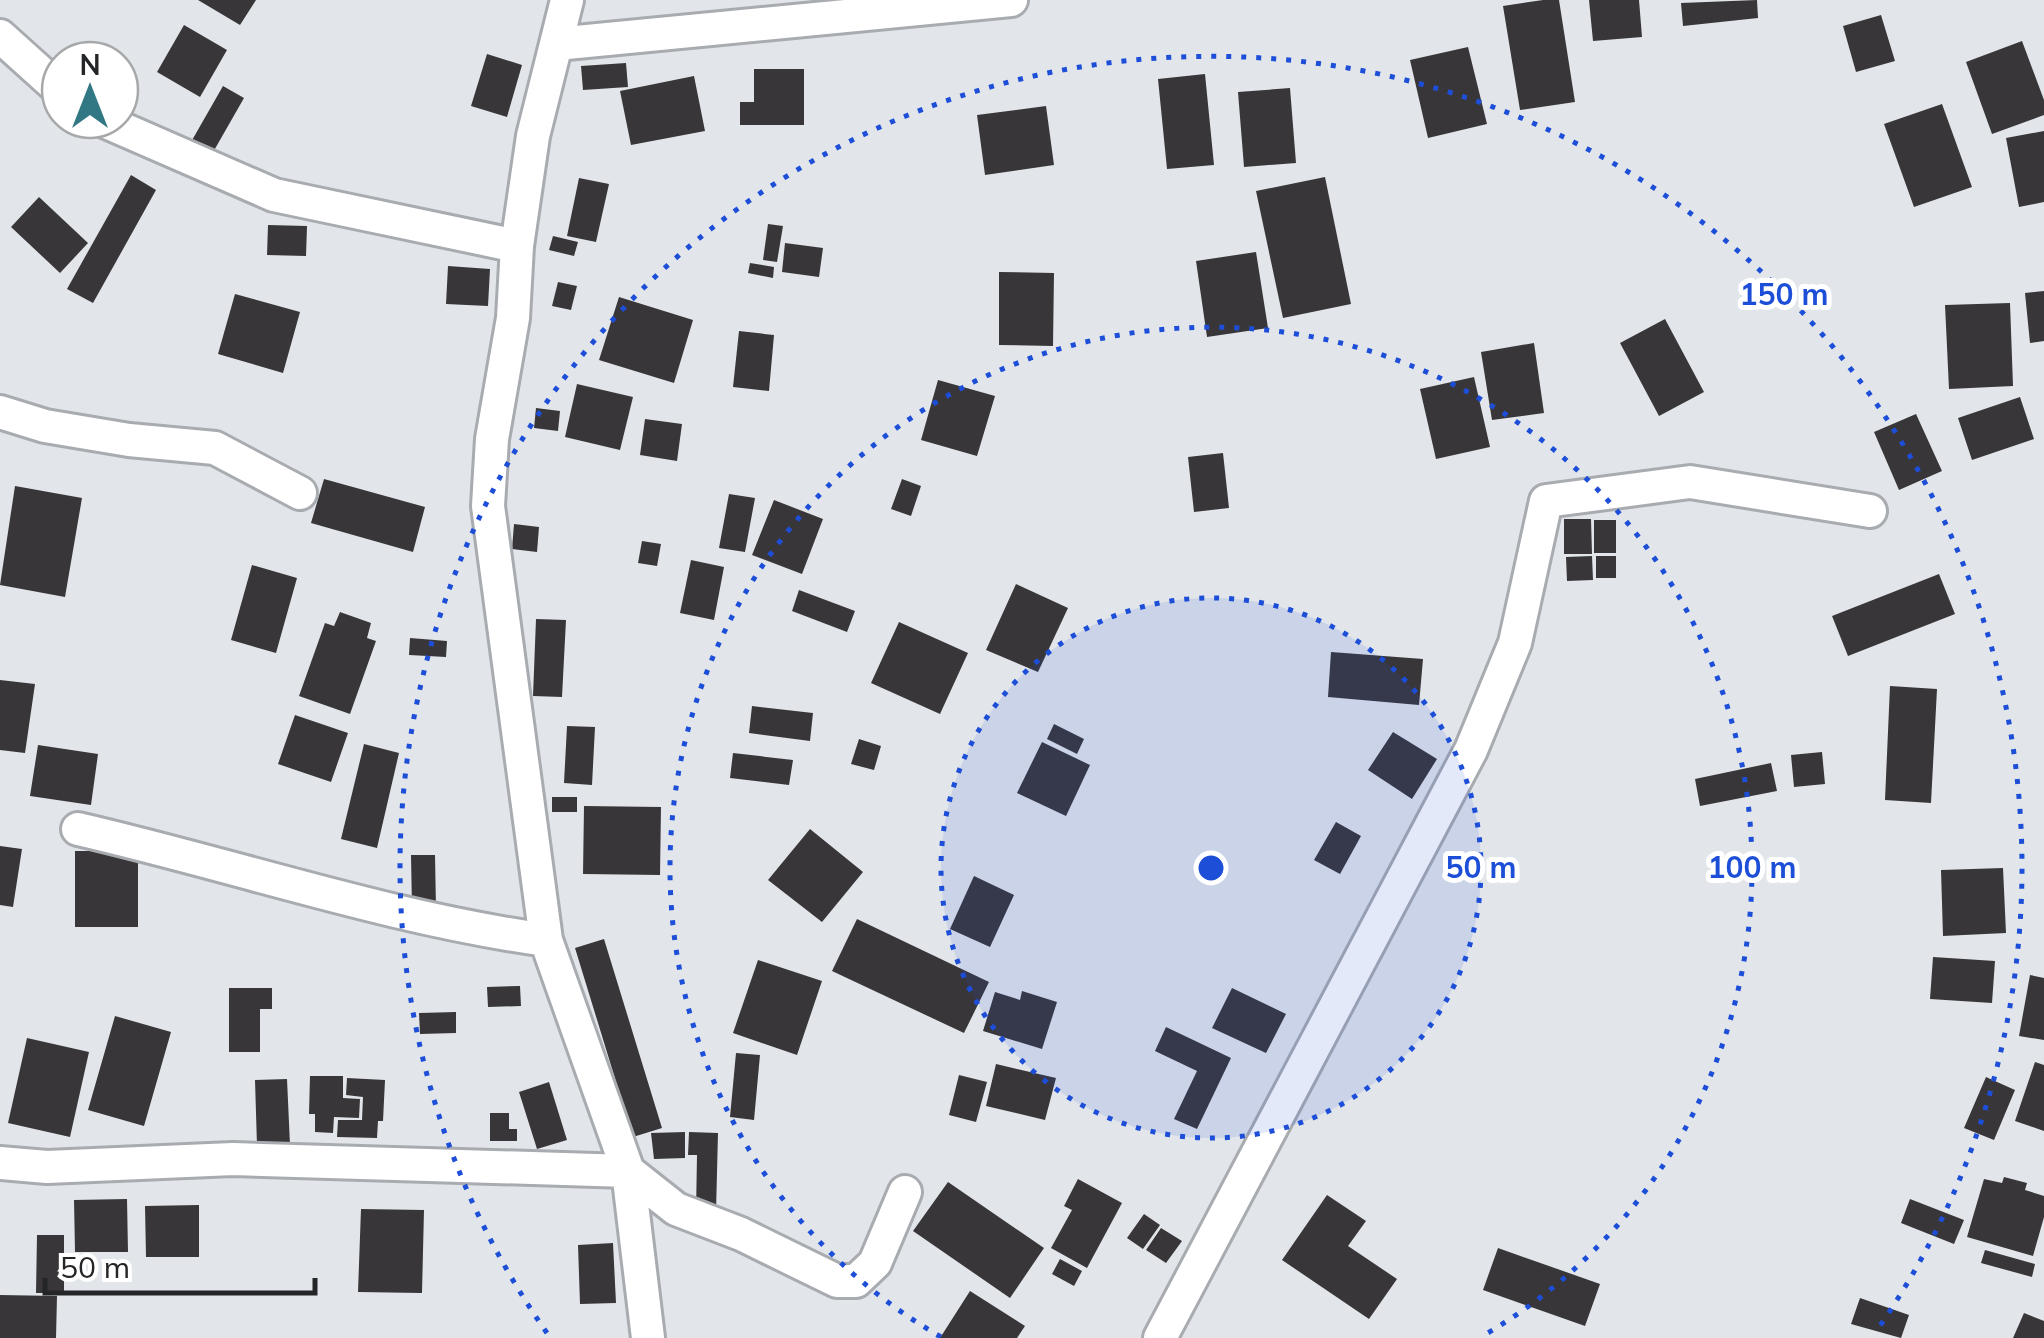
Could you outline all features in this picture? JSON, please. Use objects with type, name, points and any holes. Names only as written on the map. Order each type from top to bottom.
[{"type":"street","points":[[567,0],[533,136],[517,246],[514,318],[492,439],[488,506],[546,940],[628,1171],[648,1338]]},
{"type":"street","points":[[556,44],[1011,0]]},
{"type":"street","points":[[0,36],[40,72]]},
{"type":"street","points":[[140,137],[274,195],[517,246]]},
{"type":"street","points":[[0,412],[45,426],[215,448],[300,494]]},
{"type":"street","points":[[1160,1338],[1470,750],[1516,643],[1546,501],[1690,482],[1870,511]]},
{"type":"street","points":[[78,829],[213,860],[463,928],[546,940]]},
{"type":"street","points":[[0,1163],[47,1167],[233,1159],[628,1171],[676,1209],[741,1234],[837,1282],[856,1281],[875,1263],[904,1192]]},
{"type":"building","points":[[198,0],[256,0],[240,25]]},
{"type":"building","points":[[1559,0],[1575,102],[1520,110],[1503,6]]},
{"type":"building","points":[[1589,0],[1639,0],[1642,37],[1593,41]]},
{"type":"building","points":[[1757,0],[1758,18],[1683,26],[1681,3]]},
{"type":"building","points":[[1881,15],[1895,61],[1856,72],[1843,26]]},
{"type":"building","points":[[184,25],[227,50],[200,97],[157,72]]},
{"type":"building","points":[[2022,41],[2044,100],[2044,115],[1992,134],[1966,62]]},
{"type":"building","points":[[1468,47],[1487,124],[1428,138],[1410,60]]},
{"type":"building","points":[[487,54],[522,65],[507,117],[471,106]]},
{"type":"building","points":[[626,63],[628,87],[583,90],[581,66]]},
{"type":"building","points":[[754,69],[804,69],[804,125],[740,125],[740,102],[754,102]]},
{"type":"building","points":[[1205,74],[1214,165],[1167,169],[1158,79]]},
{"type":"building","points":[[694,76],[705,131],[631,145],[620,91]]},
{"type":"building","points":[[223,86],[244,98],[212,154],[191,142]]},
{"type":"building","points":[[1290,88],[1296,163],[1244,167],[1238,92]]},
{"type":"building","points":[[1942,104],[1972,187],[1914,207],[1884,124]]},
{"type":"building","points":[[1046,106],[1054,165],[985,175],[977,115]]},
{"type":"building","points":[[2044,131],[2044,202],[2019,207],[2006,138]]},
{"type":"building","points":[[131,175],[156,190],[93,303],[67,289]]},
{"type":"building","points":[[1325,177],[1351,304],[1283,318],[1256,191]]},
{"type":"building","points":[[579,178],[609,184],[596,242],[567,236]]},
{"type":"building","points":[[39,197],[88,243],[60,273],[11,227]]},
{"type":"building","points":[[768,224],[783,226],[777,262],[763,260]]},
{"type":"building","points":[[268,225],[307,226],[306,256],[267,255]]},
{"type":"building","points":[[553,236],[578,242],[574,256],[549,250]]},
{"type":"building","points":[[785,243],[823,248],[819,277],[782,272]]},
{"type":"building","points":[[1256,252],[1268,328],[1207,337],[1196,261]]},
{"type":"building","points":[[750,263],[774,267],[773,278],[748,273]]},
{"type":"building","points":[[448,266],[490,269],[488,306],[446,304]]},
{"type":"building","points":[[999,272],[1054,273],[1053,346],[999,345]]},
{"type":"building","points":[[558,282],[577,286],[571,310],[552,306]]},
{"type":"building","points":[[2044,291],[2044,341],[2030,343],[2025,293]]},
{"type":"building","points":[[235,294],[300,312],[283,373],[218,354]]},
{"type":"building","points":[[619,297],[693,320],[674,383],[599,360]]},
{"type":"building","points":[[2010,303],[2013,386],[1949,389],[1945,305]]},
{"type":"building","points":[[1665,319],[1704,392],[1659,416],[1620,343]]},
{"type":"building","points":[[739,331],[774,335],[769,391],[733,387]]},
{"type":"building","points":[[1534,343],[1544,413],[1492,420],[1481,352]]},
{"type":"building","points":[[1474,377],[1490,447],[1436,459],[1420,389]]},
{"type":"building","points":[[938,380],[995,396],[977,456],[921,440]]},
{"type":"building","points":[[577,384],[633,397],[620,450],[565,437]]},
{"type":"building","points":[[2020,397],[2034,439],[1972,460],[1958,418]]},
{"type":"building","points":[[536,408],[560,411],[558,431],[534,428]]},
{"type":"building","points":[[1916,414],[1942,471],[1899,490],[1874,432]]},
{"type":"building","points":[[645,419],[682,424],[677,461],[640,455]]},
{"type":"building","points":[[1223,453],[1229,508],[1194,512],[1188,457]]},
{"type":"building","points":[[324,479],[425,507],[413,552],[311,523]]},
{"type":"building","points":[[902,479],[921,486],[911,516],[891,509]]},
{"type":"building","points":[[15,486],[82,498],[65,597],[0,585]]},
{"type":"building","points":[[729,494],[755,498],[745,552],[719,548]]},
{"type":"building","points":[[774,500],[823,519],[802,574],[752,555]]},
{"type":"building","points":[[1564,519],[1591,519],[1592,554],[1564,554]]},
{"type":"building","points":[[1594,520],[1616,520],[1616,553],[1594,553]]},
{"type":"building","points":[[514,524],[539,527],[537,552],[512,549]]},
{"type":"building","points":[[642,541],[661,544],[657,566],[638,563]]},
{"type":"building","points":[[1592,556],[1593,580],[1567,581],[1566,557]]},
{"type":"building","points":[[1596,556],[1616,556],[1616,578],[1596,578]]},
{"type":"building","points":[[691,560],[724,567],[714,620],[680,613]]},
{"type":"building","points":[[252,565],[297,578],[276,653],[231,640]]},
{"type":"building","points":[[1939,574],[1955,614],[1848,656],[1832,616]]},
{"type":"building","points":[[1016,584],[1068,608],[1038,672],[986,650]]},
{"type":"building","points":[[799,590],[855,611],[847,632],[792,611]]},
{"type":"building","points":[[340,612],[371,623],[367,638],[376,641],[350,714],[299,696],[325,623],[334,626]]},
{"type":"building","points":[[536,619],[566,620],[562,697],[533,696]]},
{"type":"building","points":[[899,622],[968,653],[940,714],[871,683]]},
{"type":"building","points":[[410,638],[447,641],[446,657],[409,655]]},
{"type":"building","points":[[1331,652],[1423,659],[1419,705],[1328,697]]},
{"type":"building","points":[[0,680],[35,684],[25,753],[0,750]]},
{"type":"building","points":[[1890,686],[1937,689],[1931,803],[1885,800]]},
{"type":"building","points":[[752,706],[813,713],[810,741],[749,733]]},
{"type":"building","points":[[295,715],[348,733],[331,782],[278,764]]},
{"type":"building","points":[[1054,724],[1084,739],[1077,754],[1047,739]]},
{"type":"building","points":[[567,726],[595,727],[592,785],[564,783]]},
{"type":"building","points":[[1393,732],[1437,759],[1412,799],[1368,770]]},
{"type":"building","points":[[859,739],[881,746],[874,770],[851,764]]},
{"type":"building","points":[[1042,742],[1090,765],[1066,816],[1017,793]]},
{"type":"building","points":[[364,744],[399,753],[377,848],[341,839]]},
{"type":"building","points":[[38,745],[98,754],[91,805],[30,796]]},
{"type":"building","points":[[1822,752],[1825,784],[1794,787],[1791,755]]},
{"type":"building","points":[[733,753],[793,760],[789,785],[730,778]]},
{"type":"building","points":[[1771,763],[1777,791],[1700,806],[1695,779]]},
{"type":"building","points":[[552,797],[577,797],[577,812],[552,812]]},
{"type":"building","points":[[584,806],[661,807],[660,875],[583,874]]},
{"type":"building","points":[[1336,822],[1361,836],[1340,874],[1314,860]]},
{"type":"building","points":[[810,829],[863,872],[822,922],[768,880]]},
{"type":"building","points":[[0,846],[22,849],[13,907],[0,905]]},
{"type":"building","points":[[75,851],[138,851],[138,927],[75,927]]},
{"type":"building","points":[[411,855],[435,855],[436,909],[412,910]]},
{"type":"building","points":[[2003,868],[2006,933],[1943,936],[1941,870]]},
{"type":"building","points":[[974,876],[1014,895],[990,947],[950,929]]},
{"type":"building","points":[[857,919],[989,982],[964,1033],[832,971]]},
{"type":"building","points":[[604,939],[662,1128],[633,1137],[575,948]]},
{"type":"building","points":[[1933,957],[1995,961],[1992,1003],[1930,999]]},
{"type":"building","points":[[758,960],[822,981],[797,1055],[733,1033]]},
{"type":"building","points":[[2030,975],[2044,978],[2044,1040],[2019,1036]]},
{"type":"building","points":[[520,986],[521,1006],[488,1007],[487,987]]},
{"type":"building","points":[[229,988],[272,988],[272,1009],[260,1009],[260,1052],[229,1052]]},
{"type":"building","points":[[1232,988],[1286,1014],[1266,1053],[1212,1028]]},
{"type":"building","points":[[1022,991],[1057,1002],[1042,1049],[983,1031],[995,992],[1020,1000]]},
{"type":"building","points":[[456,1012],[456,1033],[420,1034],[419,1013]]},
{"type":"building","points":[[115,1016],[171,1032],[144,1126],[88,1110]]},
{"type":"building","points":[[1166,1027],[1231,1058],[1197,1129],[1174,1119],[1197,1071],[1155,1051]]},
{"type":"building","points":[[27,1038],[89,1052],[70,1137],[8,1123]]},
{"type":"building","points":[[736,1053],[760,1055],[754,1120],[730,1117]]},
{"type":"building","points":[[2035,1062],[2044,1065],[2044,1131],[2015,1121]]},
{"type":"building","points":[[996,1064],[1056,1078],[1045,1120],[986,1106]]},
{"type":"building","points":[[959,1075],[987,1082],[976,1122],[949,1115]]},
{"type":"building","points":[[310,1076],[343,1076],[343,1098],[360,1099],[359,1118],[334,1117],[333,1133],[315,1132],[315,1114],[309,1114]]},
{"type":"building","points":[[1986,1077],[2015,1090],[1994,1140],[1964,1128]]},
{"type":"building","points":[[347,1078],[385,1080],[383,1121],[378,1121],[377,1138],[337,1137],[338,1120],[362,1120],[363,1097],[346,1095]]},
{"type":"building","points":[[287,1079],[290,1145],[257,1146],[255,1080]]},
{"type":"building","points":[[549,1082],[567,1140],[537,1149],[519,1092]]},
{"type":"building","points":[[490,1113],[509,1113],[509,1129],[517,1129],[517,1141],[490,1141]]},
{"type":"building","points":[[685,1132],[685,1158],[654,1159],[651,1133]]},
{"type":"building","points":[[689,1132],[718,1133],[716,1212],[696,1212],[697,1155],[688,1155]]},
{"type":"building","points":[[2004,1177],[2027,1183],[2025,1190],[2044,1196],[2044,1217],[2033,1256],[1967,1237],[1984,1179],[2002,1183]]},
{"type":"building","points":[[1078,1179],[1122,1203],[1087,1268],[1051,1248],[1072,1210],[1064,1206]]},
{"type":"building","points":[[948,1182],[1044,1248],[1010,1298],[913,1231]]},
{"type":"building","points":[[1327,1195],[1366,1221],[1348,1246],[1397,1279],[1369,1319],[1282,1260]]},
{"type":"building","points":[[127,1199],[128,1252],[75,1252],[74,1200]]},
{"type":"building","points":[[1910,1199],[1964,1220],[1954,1244],[1901,1223]]},
{"type":"building","points":[[199,1205],[199,1257],[146,1257],[145,1206]]},
{"type":"building","points":[[361,1209],[424,1210],[422,1293],[358,1292]]},
{"type":"building","points":[[1144,1214],[1160,1225],[1143,1249],[1127,1238]]},
{"type":"building","points":[[1161,1228],[1182,1241],[1166,1263],[1146,1250]]},
{"type":"building","points":[[37,1235],[64,1235],[64,1293],[36,1293]]},
{"type":"building","points":[[613,1243],[616,1303],[580,1304],[578,1245]]},
{"type":"building","points":[[1498,1248],[1600,1284],[1585,1326],[1483,1290]]},
{"type":"building","points":[[1985,1250],[2035,1264],[2032,1277],[1981,1263]]},
{"type":"building","points":[[1060,1259],[1082,1271],[1074,1286],[1052,1274]]},
{"type":"building","points":[[970,1291],[1025,1326],[1017,1338],[940,1338]]},
{"type":"building","points":[[0,1295],[57,1296],[56,1338],[0,1338]]},
{"type":"building","points":[[1860,1298],[1909,1315],[1901,1338],[1851,1324]]},
{"type":"building","points":[[2024,1313],[2044,1321],[2044,1338],[2013,1338]]}]
